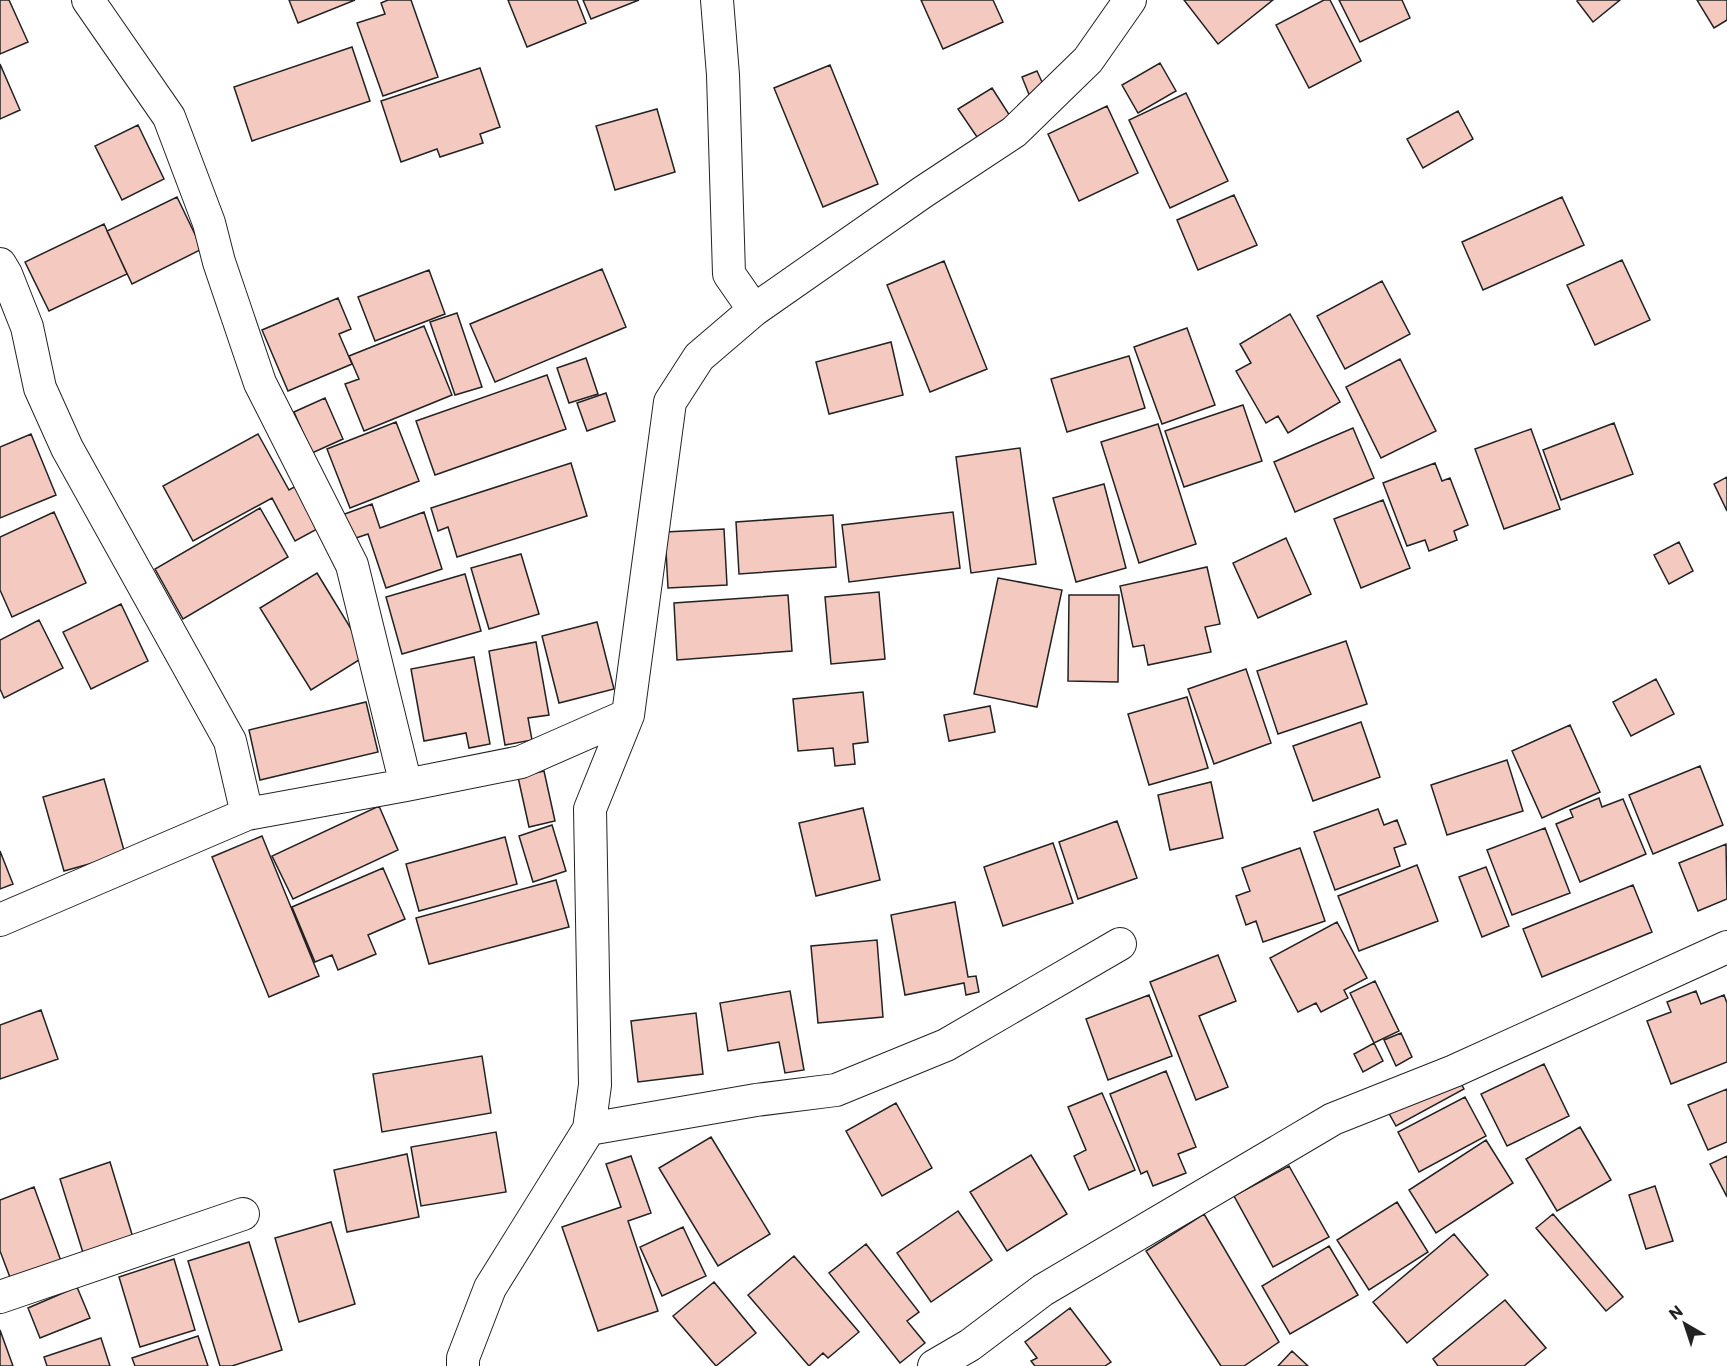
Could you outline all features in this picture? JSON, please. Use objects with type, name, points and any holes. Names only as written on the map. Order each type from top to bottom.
[{"type":"street","points":[[88,0],[169,117],[209,223],[219,262],[260,383],[352,565],[405,785]]},
{"type":"street","points":[[717,0],[723,75],[729,274],[754,310]]},
{"type":"street","points":[[463,1366],[463,1358],[490,1288],[589,1129],[595,1085],[590,809],[628,715],[670,402],[699,357],[754,310],[923,192],[1014,132],[1088,60],[1130,0]]},
{"type":"street","points":[[0,264],[27,327],[40,388],[67,448],[230,741],[247,814]]},
{"type":"street","points":[[0,920],[247,814],[521,762],[628,715]]},
{"type":"street","points":[[589,1129],[756,1100],[836,1090],[946,1045],[1120,944]]},
{"type":"street","points":[[934,1366],[970,1345],[1043,1290],[1333,1119],[1454,1071],[1727,947]]},
{"type":"street","points":[[0,1297],[243,1214]]},
{"type":"building","points":[[0,0],[9,0],[28,42],[0,54]]},
{"type":"building","points":[[289,0],[355,0],[298,23]]},
{"type":"building","points":[[388,0],[411,0],[438,77],[383,96],[357,23],[385,14],[381,3]]},
{"type":"building","points":[[508,0],[577,0],[586,23],[527,47]]},
{"type":"building","points":[[583,0],[639,0],[591,19]]},
{"type":"building","points":[[921,0],[993,0],[1003,22],[943,49]]},
{"type":"building","points":[[1184,0],[1273,0],[1218,44]]},
{"type":"building","points":[[1324,0],[1330,0],[1361,61],[1309,88],[1276,25]]},
{"type":"building","points":[[1339,0],[1402,0],[1410,18],[1360,42]]},
{"type":"building","points":[[1578,0],[1620,0],[1593,22]]},
{"type":"building","points":[[1697,0],[1727,0],[1727,20],[1714,28]]},
{"type":"building","points":[[352,47],[370,101],[252,141],[234,87]]},
{"type":"building","points":[[1160,63],[1176,91],[1138,113],[1122,85]]},
{"type":"building","points":[[0,64],[20,110],[0,119]]},
{"type":"building","points":[[830,65],[878,184],[823,207],[774,88]]},
{"type":"building","points":[[480,68],[500,127],[480,134],[483,143],[440,157],[437,149],[401,162],[381,101]]},
{"type":"building","points":[[1037,71],[1048,95],[1032,102],[1022,77]]},
{"type":"building","points":[[992,88],[1010,116],[977,137],[958,109]]},
{"type":"building","points":[[1186,93],[1228,181],[1170,208],[1129,120]]},
{"type":"building","points":[[1107,106],[1138,173],[1079,201],[1048,134]]},
{"type":"building","points":[[657,109],[675,172],[615,190],[596,126]]},
{"type":"building","points":[[1458,111],[1473,139],[1423,168],[1407,139]]},
{"type":"building","points":[[138,125],[164,179],[122,200],[95,146]]},
{"type":"building","points":[[1234,195],[1257,245],[1198,270],[1177,220]]},
{"type":"building","points":[[177,197],[202,249],[132,284],[107,231]]},
{"type":"building","points":[[1562,197],[1584,245],[1483,290],[1462,242]]},
{"type":"building","points":[[104,224],[127,274],[49,311],[25,262]]},
{"type":"building","points":[[1622,260],[1650,320],[1595,345],[1567,285]]},
{"type":"building","points":[[944,261],[987,369],[930,392],[887,285]]},
{"type":"building","points":[[602,269],[626,327],[495,382],[470,324]]},
{"type":"building","points":[[429,270],[445,314],[375,341],[358,297]]},
{"type":"building","points":[[1382,281],[1410,334],[1345,369],[1317,316]]},
{"type":"building","points":[[338,298],[351,329],[339,334],[352,364],[288,391],[262,330]]},
{"type":"building","points":[[457,313],[482,387],[455,395],[430,322]]},
{"type":"building","points":[[1290,314],[1340,402],[1288,433],[1278,416],[1266,423],[1236,371],[1251,363],[1240,344]]},
{"type":"building","points":[[424,326],[452,395],[364,431],[345,384],[359,379],[349,356]]},
{"type":"building","points":[[1187,328],[1215,405],[1162,424],[1134,347]]},
{"type":"building","points":[[891,342],[903,395],[829,414],[816,362]]},
{"type":"building","points":[[1129,356],[1145,408],[1067,432],[1051,379]]},
{"type":"building","points":[[586,358],[598,394],[569,403],[557,368]]},
{"type":"building","points":[[1400,359],[1436,431],[1381,458],[1346,387]]},
{"type":"building","points":[[547,375],[566,429],[435,475],[416,421]]},
{"type":"building","points":[[606,393],[615,421],[587,431],[577,403]]},
{"type":"building","points":[[325,398],[343,439],[312,453],[294,412]]},
{"type":"building","points":[[1243,405],[1262,461],[1184,487],[1165,431]]},
{"type":"building","points":[[396,422],[419,481],[350,508],[327,449]]},
{"type":"building","points":[[1614,423],[1633,474],[1561,500],[1543,450]]},
{"type":"building","points":[[1158,424],[1196,544],[1139,563],[1101,442]]},
{"type":"building","points":[[1353,428],[1374,478],[1295,512],[1274,462]]},
{"type":"building","points":[[1531,429],[1560,509],[1504,529],[1475,449]]},
{"type":"building","points":[[31,434],[56,495],[0,518],[0,447]]},
{"type":"building","points":[[258,434],[289,490],[296,486],[319,528],[295,541],[272,498],[193,541],[163,486]]},
{"type":"building","points":[[1020,448],[1036,564],[971,573],[956,457]]},
{"type":"building","points":[[571,463],[587,516],[457,557],[448,527],[438,531],[431,508]]},
{"type":"building","points":[[1435,463],[1442,481],[1450,478],[1468,525],[1454,531],[1457,540],[1429,551],[1425,540],[1407,546],[1383,483]]},
{"type":"building","points":[[1727,477],[1727,511],[1714,484]]},
{"type":"building","points":[[1104,484],[1126,568],[1076,582],[1053,498]]},
{"type":"building","points":[[1383,500],[1410,568],[1361,588],[1334,519]]},
{"type":"building","points":[[372,504],[380,528],[424,512],[442,569],[386,588],[368,534],[350,540],[342,515]]},
{"type":"building","points":[[260,508],[288,557],[183,619],[155,569]]},
{"type":"building","points":[[54,512],[86,583],[12,617],[0,590],[0,537]]},
{"type":"building","points":[[953,512],[960,568],[849,582],[842,525]]},
{"type":"building","points":[[833,515],[836,567],[739,574],[736,522]]},
{"type":"building","points":[[724,529],[727,585],[668,588],[665,532]]},
{"type":"building","points":[[1286,538],[1311,594],[1258,618],[1233,563]]},
{"type":"building","points":[[1679,542],[1693,571],[1669,584],[1654,555]]},
{"type":"building","points":[[521,554],[539,614],[489,629],[471,568]]},
{"type":"building","points":[[1207,567],[1220,624],[1205,627],[1211,652],[1148,665],[1144,645],[1133,647],[1120,586]]},
{"type":"building","points":[[317,573],[367,655],[311,690],[260,608]]},
{"type":"building","points":[[465,574],[481,631],[402,654],[386,597]]},
{"type":"building","points":[[998,578],[1062,590],[1037,707],[974,694]]},
{"type":"building","points":[[879,592],[885,659],[831,664],[825,597]]},
{"type":"building","points":[[788,595],[792,651],[677,660],[674,603]]},
{"type":"building","points":[[1069,595],[1119,595],[1118,682],[1068,681]]},
{"type":"building","points":[[121,604],[148,661],[91,689],[63,632]]},
{"type":"building","points":[[39,620],[63,668],[4,698],[0,689],[0,640]]},
{"type":"building","points":[[597,622],[614,689],[559,703],[542,636]]},
{"type":"building","points":[[1346,641],[1367,704],[1278,734],[1257,671]]},
{"type":"building","points":[[536,642],[549,715],[528,718],[532,740],[505,745],[489,651]]},
{"type":"building","points":[[474,657],[490,744],[469,748],[466,733],[424,741],[411,669]]},
{"type":"building","points":[[1246,669],[1271,743],[1214,764],[1188,689]]},
{"type":"building","points":[[1656,679],[1674,714],[1631,736],[1613,702]]},
{"type":"building","points":[[863,692],[868,742],[853,744],[855,764],[835,766],[833,748],[798,751],[793,699]]},
{"type":"building","points":[[1187,697],[1208,768],[1149,785],[1128,714]]},
{"type":"building","points":[[366,702],[378,752],[260,780],[249,730]]},
{"type":"building","points":[[990,706],[995,732],[949,741],[944,715]]},
{"type":"building","points":[[1361,722],[1380,777],[1313,801],[1293,746]]},
{"type":"building","points":[[1570,725],[1600,792],[1542,818],[1512,751]]},
{"type":"building","points":[[1507,760],[1523,811],[1447,835],[1431,785]]},
{"type":"building","points":[[1700,766],[1723,825],[1653,854],[1629,795]]},
{"type":"building","points":[[544,771],[555,821],[529,827],[518,777]]},
{"type":"building","points":[[104,779],[125,854],[64,871],[43,797]]},
{"type":"building","points":[[1211,782],[1223,838],[1170,850],[1158,795]]},
{"type":"building","points":[[1599,798],[1602,807],[1623,799],[1646,854],[1580,882],[1556,824],[1573,817],[1570,810]]},
{"type":"building","points":[[379,806],[398,850],[293,899],[272,856]]},
{"type":"building","points":[[863,808],[880,880],[816,896],[799,823]]},
{"type":"building","points":[[1378,809],[1384,825],[1397,820],[1406,844],[1394,848],[1400,866],[1335,890],[1314,832]]},
{"type":"building","points":[[1117,821],[1137,878],[1078,899],[1059,842]]},
{"type":"building","points":[[552,825],[566,871],[533,882],[519,836]]},
{"type":"building","points":[[1545,828],[1570,893],[1512,915],[1487,850]]},
{"type":"building","points":[[262,836],[319,976],[269,997],[212,857]]},
{"type":"building","points":[[505,837],[517,884],[419,911],[406,864]]},
{"type":"building","points":[[1053,843],[1073,903],[1003,926],[984,867]]},
{"type":"building","points":[[1726,844],[1727,899],[1698,911],[1679,863]]},
{"type":"building","points":[[1300,848],[1325,921],[1263,942],[1256,921],[1246,925],[1236,896],[1250,891],[1242,868]]},
{"type":"building","points":[[0,851],[13,884],[0,889]]},
{"type":"building","points":[[1417,865],[1438,921],[1359,951],[1338,896]]},
{"type":"building","points":[[1486,867],[1509,926],[1482,937],[1459,877]]},
{"type":"building","points":[[383,868],[405,919],[368,935],[376,954],[338,970],[332,955],[315,962],[292,907]]},
{"type":"building","points":[[556,880],[569,927],[429,964],[416,918]]},
{"type":"building","points":[[1633,885],[1652,932],[1542,977],[1523,929]]},
{"type":"building","points":[[955,902],[968,977],[976,976],[979,992],[966,995],[964,983],[905,995],[891,915]]},
{"type":"building","points":[[1337,922],[1367,978],[1344,990],[1348,998],[1321,1012],[1316,1003],[1298,1012],[1270,958]]},
{"type":"building","points":[[877,940],[883,1017],[818,1023],[811,946]]},
{"type":"building","points":[[1218,955],[1236,1001],[1199,1016],[1228,1087],[1196,1100],[1150,982]]},
{"type":"building","points":[[1375,981],[1399,1031],[1374,1043],[1350,993]]},
{"type":"building","points":[[790,991],[804,1070],[785,1073],[779,1042],[728,1051],[720,1003]]},
{"type":"building","points":[[1696,991],[1701,1004],[1724,995],[1727,1003],[1727,1062],[1671,1084],[1647,1021],[1671,1012],[1667,1002]]},
{"type":"building","points":[[1149,995],[1172,1056],[1108,1080],[1086,1019]]},
{"type":"building","points":[[41,1010],[58,1059],[0,1079],[0,1025]]},
{"type":"building","points":[[696,1013],[703,1074],[638,1082],[631,1021]]},
{"type":"building","points":[[1401,1033],[1412,1057],[1396,1066],[1384,1040]]},
{"type":"building","points":[[1374,1043],[1383,1061],[1363,1072],[1354,1054]]},
{"type":"building","points":[[482,1056],[491,1113],[382,1132],[373,1074]]},
{"type":"building","points":[[1544,1064],[1569,1116],[1507,1146],[1481,1094]]},
{"type":"building","points":[[1166,1071],[1196,1147],[1178,1154],[1186,1173],[1153,1186],[1147,1171],[1141,1174],[1110,1094]]},
{"type":"building","points":[[1454,1071],[1464,1089],[1396,1126],[1386,1108]]},
{"type":"building","points":[[1727,1089],[1727,1142],[1708,1150],[1688,1105]]},
{"type":"building","points":[[1102,1093],[1135,1170],[1089,1190],[1074,1156],[1086,1150],[1068,1107]]},
{"type":"building","points":[[1465,1097],[1486,1136],[1419,1172],[1398,1132]]},
{"type":"building","points":[[896,1103],[932,1168],[882,1196],[846,1131]]},
{"type":"building","points":[[1580,1127],[1611,1180],[1557,1211],[1526,1159]]},
{"type":"building","points":[[496,1132],[506,1192],[421,1206],[411,1147]]},
{"type":"building","points":[[711,1137],[770,1234],[718,1266],[659,1168]]},
{"type":"building","points":[[1486,1140],[1513,1183],[1436,1233],[1409,1190]]},
{"type":"building","points":[[407,1154],[419,1217],[347,1232],[334,1170]]},
{"type":"building","points":[[1031,1155],[1067,1214],[1007,1251],[970,1192]]},
{"type":"building","points":[[631,1156],[651,1213],[628,1221],[658,1311],[598,1331],[562,1227],[621,1207],[606,1164]]},
{"type":"building","points":[[1727,1156],[1727,1197],[1710,1164]]},
{"type":"building","points":[[110,1162],[134,1241],[84,1256],[60,1179]]},
{"type":"building","points":[[1289,1166],[1329,1237],[1273,1267],[1234,1196]]},
{"type":"building","points":[[1655,1186],[1673,1241],[1646,1249],[1629,1195]]},
{"type":"building","points":[[34,1187],[61,1261],[11,1280],[0,1251],[0,1200]]},
{"type":"building","points":[[1397,1202],[1428,1252],[1369,1290],[1337,1240]]},
{"type":"building","points":[[958,1211],[992,1260],[931,1302],[897,1253]]},
{"type":"building","points":[[1204,1214],[1279,1342],[1244,1366],[1221,1366],[1146,1251]]},
{"type":"building","points":[[1553,1214],[1623,1297],[1606,1311],[1536,1228]]},
{"type":"building","points":[[331,1222],[355,1304],[299,1322],[275,1238]]},
{"type":"building","points":[[683,1227],[706,1276],[662,1296],[640,1247]]},
{"type":"building","points":[[1454,1234],[1488,1275],[1407,1343],[1373,1302]]},
{"type":"building","points":[[249,1242],[282,1350],[232,1366],[220,1366],[188,1261]]},
{"type":"building","points":[[866,1244],[919,1312],[907,1321],[925,1343],[900,1363],[829,1273]]},
{"type":"building","points":[[1329,1246],[1358,1295],[1290,1334],[1262,1286]]},
{"type":"building","points":[[794,1256],[859,1332],[828,1358],[823,1353],[809,1366],[748,1295]]},
{"type":"building","points":[[174,1259],[195,1330],[140,1347],[119,1277]]},
{"type":"building","points":[[714,1282],[756,1333],[716,1366],[673,1316]]},
{"type":"building","points":[[77,1287],[90,1318],[40,1338],[28,1308]]},
{"type":"building","points":[[1505,1300],[1546,1348],[1524,1366],[1438,1366],[1433,1359]]},
{"type":"building","points":[[1070,1308],[1111,1362],[1105,1366],[1035,1366],[1031,1361],[1037,1358],[1025,1342]]},
{"type":"building","points":[[0,1330],[13,1366],[0,1366]]},
{"type":"building","points":[[198,1336],[208,1366],[135,1366],[132,1358]]},
{"type":"building","points":[[101,1338],[110,1366],[47,1366],[44,1357]]},
{"type":"building","points":[[1292,1351],[1308,1366],[1278,1366]]}]
